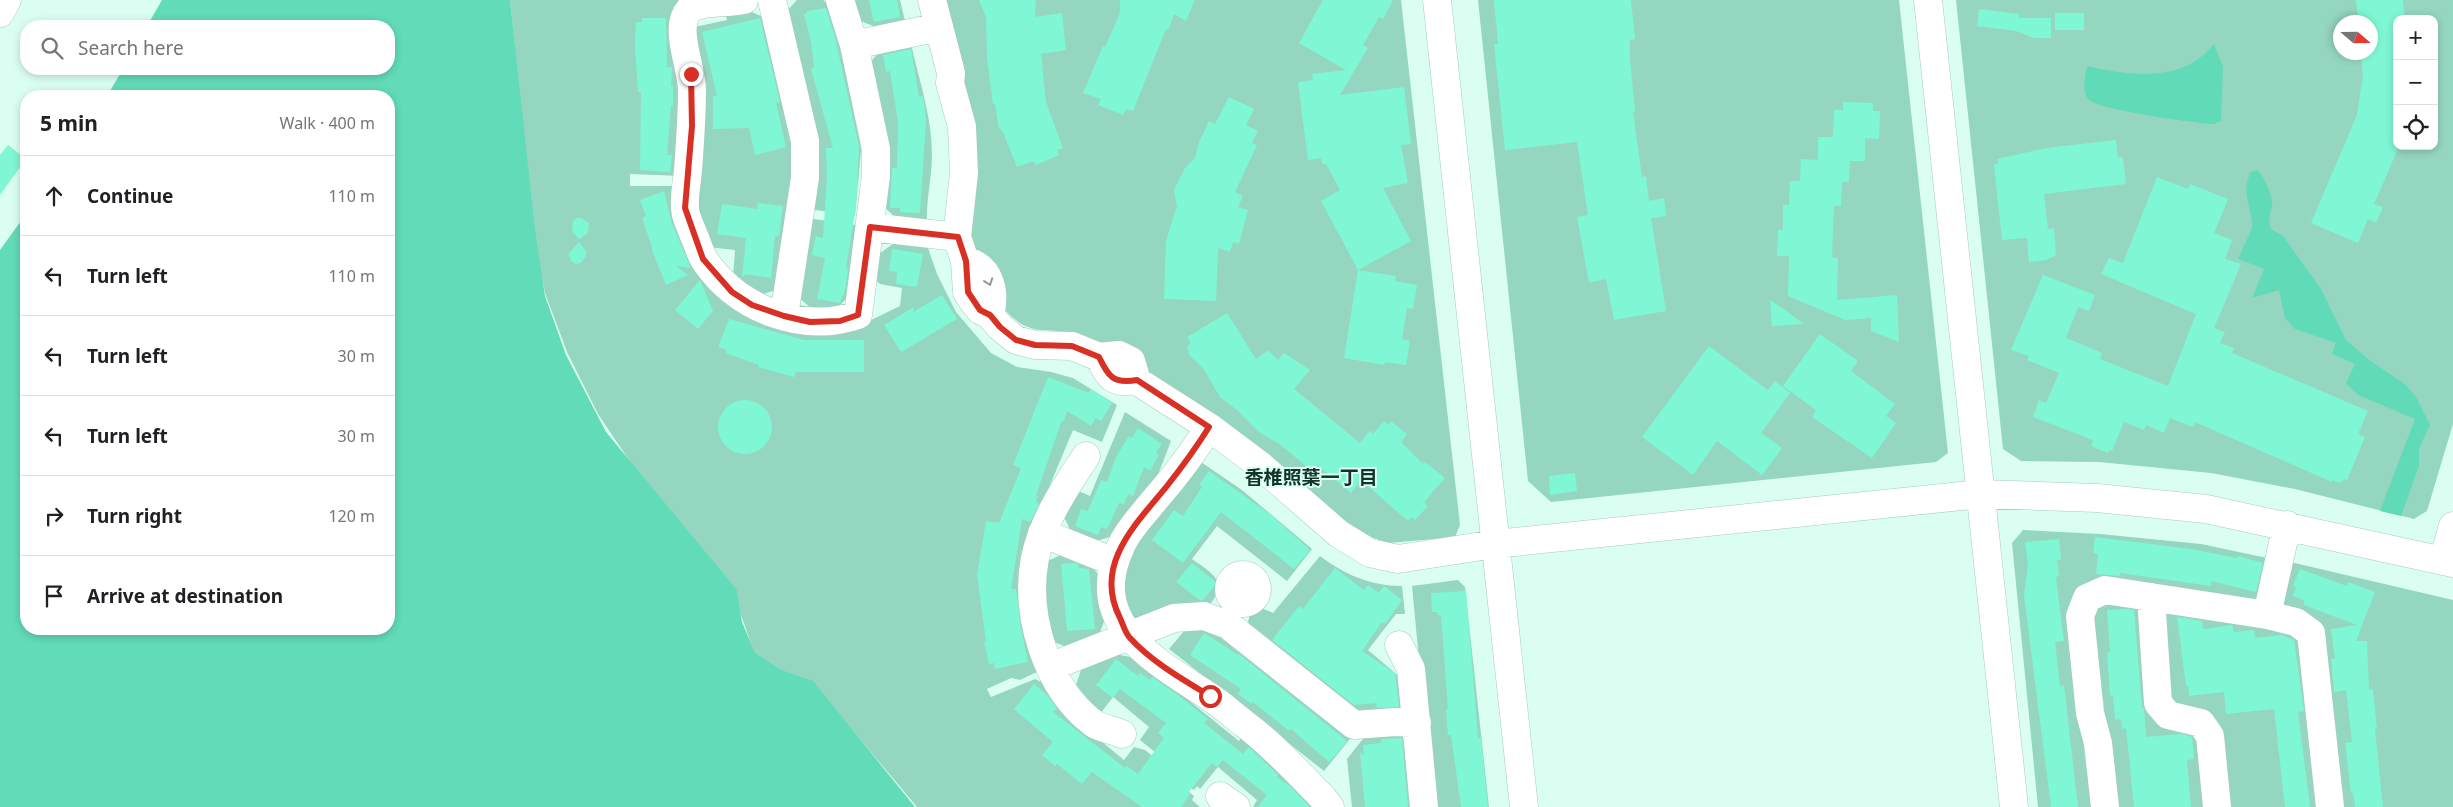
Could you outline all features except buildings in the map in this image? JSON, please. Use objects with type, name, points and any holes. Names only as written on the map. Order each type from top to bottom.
[{"type":"main road","points":[[0,13],[7,0]]},
{"type":"main road","points":[[744,0],[735,2],[707,2],[690,8],[683,18],[681,28],[691,74],[692,89],[692,126],[685,208],[703,259],[732,292],[752,305],[784,316],[810,322],[840,321],[858,315],[876,176],[876,149],[854,45],[840,0]]},
{"type":"main road","points":[[772,0],[805,141],[804,178],[784,316]]},
{"type":"main road","points":[[932,0],[962,127],[964,173],[962,249],[968,292],[980,310],[990,315],[1000,327],[1016,340],[1035,345],[1072,346],[1099,357],[1119,355],[1126,357],[1131,361],[1137,380],[1209,427],[1261,466],[1339,534],[1370,553],[1398,559],[1495,544],[1981,494],[2117,500],[2206,509],[2287,525],[2448,562],[2453,526]]},
{"type":"main road","points":[[1437,0],[1524,807]]},
{"type":"main road","points":[[1928,0],[2014,807]]},
{"type":"main road","points":[[854,45],[939,27]]},
{"type":"main road","points":[[870,227],[962,249]]},
{"type":"main road","points":[[1209,427],[1192,455],[1121,544],[1114,562],[1111,582],[1112,602],[1129,637],[1164,667],[1210,696],[1262,737],[1324,798],[1330,807]]},
{"type":"main road","points":[[1086,456],[1054,507],[1042,532],[1035,558],[1032,594],[1035,624],[1041,648],[1050,667],[1074,702],[1094,724],[1122,734]]},
{"type":"main road","points":[[2267,615],[2287,525]]},
{"type":"main road","points":[[1042,532],[1114,562]]},
{"type":"main road","points":[[2104,807],[2098,743],[2090,713],[2080,616],[2087,598],[2105,590],[2267,615],[2296,622],[2311,633],[2330,807]]},
{"type":"main road","points":[[2150,597],[2158,702],[2168,715],[2201,723],[2210,736],[2217,807]]},
{"type":"main road","points":[[1050,667],[1174,618],[1232,613],[1354,725],[1394,722],[1417,723]]},
{"type":"main road","points":[[1400,645],[1411,669],[1424,807]]},
{"type":"shaded area","points":[[162,0],[510,0],[535,230],[545,296],[566,355],[606,432],[737,590],[742,622],[755,653],[781,670],[813,681],[915,807],[0,807],[0,250],[20,222],[20,635],[395,635],[395,90],[111,90],[119,75],[395,75],[395,20],[150,20]]},
{"type":"shaded area","points":[[510,0],[688,0],[682,73],[681,176],[630,174],[630,186],[680,186],[720,292],[863,324],[900,306],[902,288],[880,284],[875,280],[879,254],[894,243],[928,248],[937,274],[956,312],[991,353],[1017,367],[1051,372],[1073,378],[1117,405],[1102,442],[1073,430],[1050,485],[1055,489],[1037,672],[1020,680],[1011,678],[987,689],[991,697],[1035,679],[1050,686],[1090,732],[1124,760],[1134,747],[1145,750],[1160,762],[1164,772],[1194,796],[1192,800],[1200,807],[917,807],[813,683],[786,674],[756,658],[740,612],[737,591],[635,469],[598,414],[567,352],[545,293],[534,237]]},
{"type":"shaded area","points":[[797,0],[823,0],[831,6],[860,130],[861,151],[855,216],[809,209],[784,14]]},
{"type":"shaded area","points":[[851,0],[900,0],[905,21],[876,27],[855,19]]},
{"type":"shaded area","points":[[944,0],[1401,0],[1460,525],[1455,537],[1389,543],[1360,534],[1091,342],[1058,331],[1039,330],[1028,327],[1017,321],[1007,312],[990,288],[968,236]]},
{"type":"shaded area","points":[[1478,0],[1899,0],[1948,453],[1936,462],[1551,502],[1528,481]]},
{"type":"shaded area","points":[[1956,0],[2453,0],[2453,424],[2427,511],[2414,519],[2295,489],[2211,473],[2099,462],[2021,461],[2003,449]]},
{"type":"shaded area","points":[[747,10],[768,19],[797,147],[780,289],[759,295],[733,277],[735,250],[708,247],[694,208],[690,28],[727,20],[726,16]]},
{"type":"shaded area","points":[[911,44],[930,126],[932,163],[927,224],[897,219],[880,203],[866,67],[881,50]]},
{"type":"shaded area","points":[[2214,44],[2223,67],[2221,121],[2214,124],[2169,119],[2109,108],[2089,100],[2085,93],[2084,84],[2087,66],[2143,74],[2172,71],[2185,67],[2197,60]]},
{"type":"shaded area","points":[[2258,170],[2267,185],[2272,199],[2269,220],[2271,229],[2283,236],[2321,289],[2346,340],[2368,359],[2406,385],[2416,397],[2430,425],[2419,448],[2419,466],[2401,516],[2380,511],[2415,419],[2358,395],[2346,383],[2355,364],[2332,354],[2336,343],[2295,329],[2285,318],[2279,290],[2252,298],[2264,269],[2238,259],[2252,226],[2246,193],[2248,179],[2251,172]]},
{"type":"shaded area","points":[[807,218],[857,225],[847,298],[836,309],[814,311],[797,296]]},
{"type":"shaded area","points":[[1125,412],[1171,441],[1156,480],[1113,536],[1096,541],[1071,532],[1062,512],[1076,490],[1090,496]]},
{"type":"shaded area","points":[[1201,462],[1242,490],[1312,549],[1287,581],[1217,526],[1192,559],[1211,573],[1218,583],[1216,596],[1210,604],[1141,620],[1133,618],[1121,599],[1130,547]]},
{"type":"shaded area","points":[[2023,530],[2100,534],[2201,544],[2272,559],[2261,597],[2251,603],[2094,585],[2081,713],[2085,755],[2091,758],[2096,807],[2038,807],[2012,543]]},
{"type":"shaded area","points":[[1063,554],[1092,565],[1099,577],[1105,619],[1099,635],[1067,647],[1048,640],[1043,563]]},
{"type":"shaded area","points":[[1320,556],[1358,578],[1379,584],[1402,586],[1405,614],[1396,614],[1368,650],[1402,679],[1402,707],[1398,711],[1365,717],[1250,630],[1248,622],[1250,614],[1259,607],[1273,613]]},
{"type":"shaded area","points":[[2286,561],[2453,600],[2453,807],[2341,807],[2323,650],[2286,608],[2280,596]]},
{"type":"shaded area","points":[[1458,580],[1465,587],[1489,807],[1433,807],[1412,586]]},
{"type":"shaded area","points":[[2106,598],[2140,605],[2149,704],[2195,730],[2208,807],[2113,807],[2103,698],[2097,695],[2088,618]]},
{"type":"shaded area","points":[[2166,612],[2298,630],[2324,807],[2226,807],[2218,736],[2167,701]]},
{"type":"shaded area","points":[[1189,625],[1217,630],[1353,735],[1324,771],[1169,649]]},
{"type":"shaded area","points":[[1115,654],[1130,657],[1166,682],[1239,741],[1242,736],[1311,801],[1311,807],[1253,807],[1257,800],[1218,767],[1200,789],[1197,786],[1194,790],[1175,775],[1171,765],[1140,740],[1149,727],[1113,697],[1100,714],[1075,688],[1082,667]]},
{"type":"shaded area","points":[[1366,735],[1406,735],[1415,807],[1352,807],[1347,759]]},
{"type":"district","name":"香椎照葉一丁目","points":[[1311,477]]},
{"type":"route","points":[[691,74],[692,126],[685,208],[703,259],[732,292],[752,305],[784,316],[810,322],[840,321],[858,315],[870,227],[958,237],[966,261],[964,268],[968,292],[972,300],[980,310],[990,315],[1000,327],[1016,340],[1035,345],[1072,346],[1099,357],[1107,374],[1115,380],[1124,382],[1137,380],[1209,427],[1192,455],[1121,544],[1114,562],[1111,582],[1112,602],[1129,637],[1164,667],[1210,696]]}]
